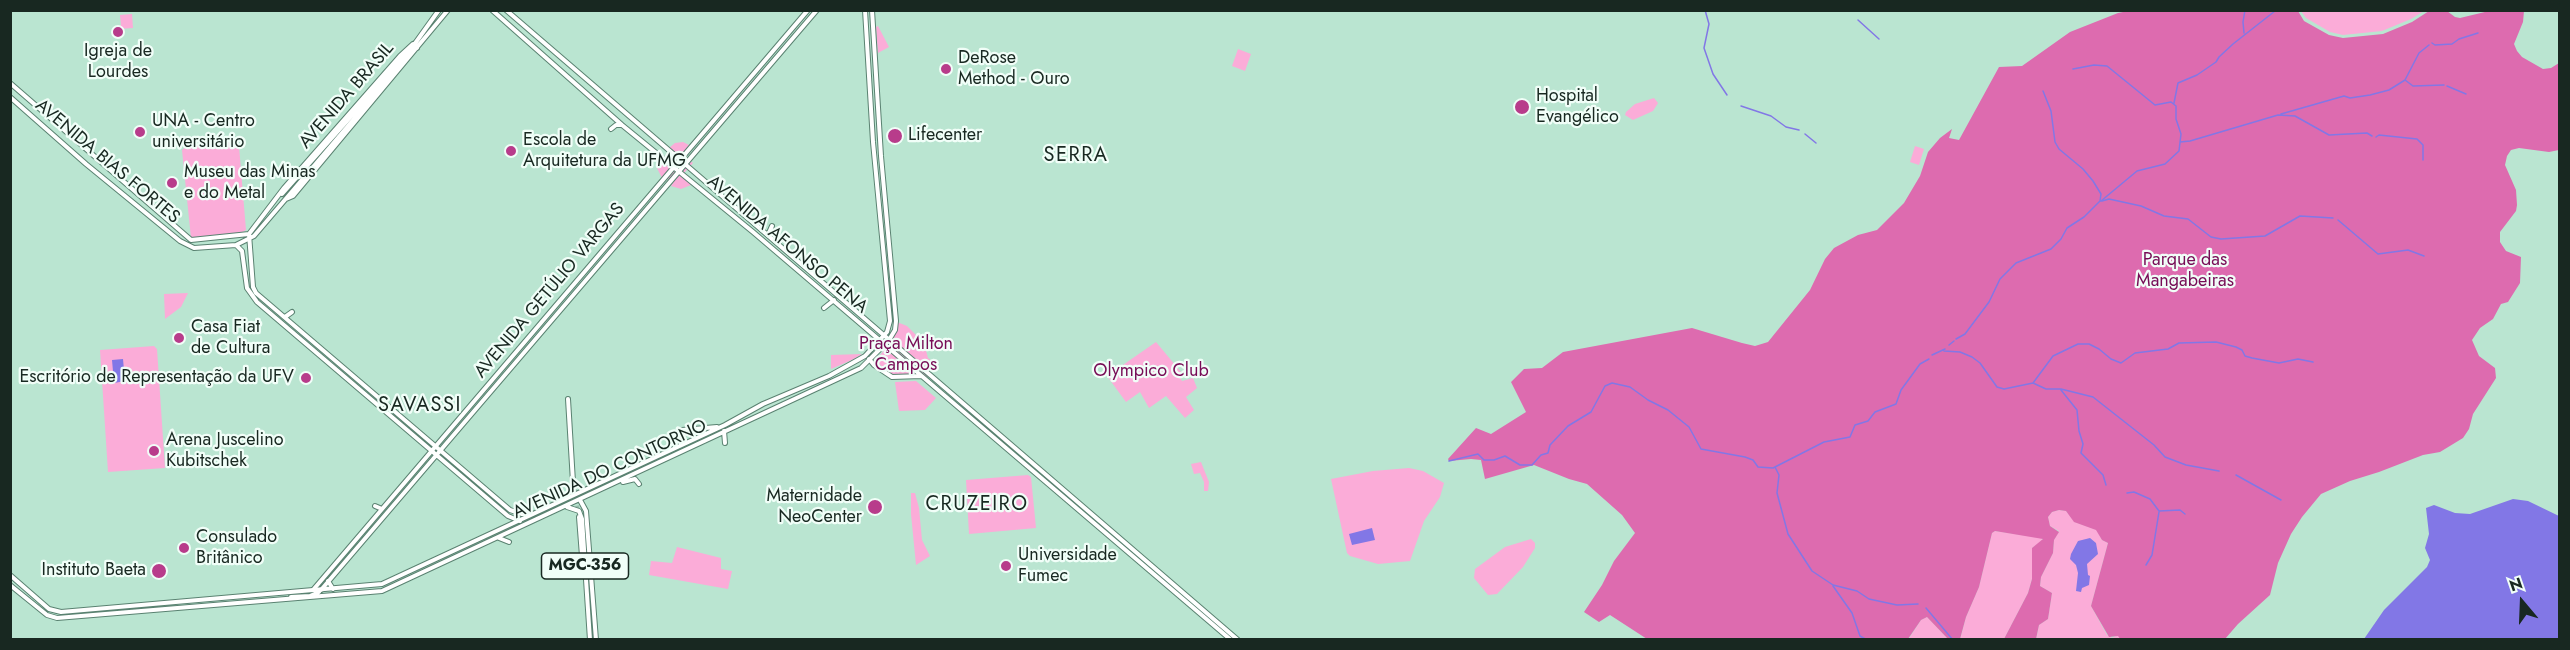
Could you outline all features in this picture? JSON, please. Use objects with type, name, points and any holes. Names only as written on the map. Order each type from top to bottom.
[{"type":"main road","name":"AVENIDA BRASIL","points":[[249,240],[285,200],[293,196],[439,10]]},
{"type":"main road","name":"AVENIDA BRASIL","points":[[249,234],[288,183],[411,47],[448,10]]},
{"type":"main road","name":"AVENIDA AFONSO PENA","points":[[492,10],[622,125],[834,300],[1230,639]]},
{"type":"main road","name":"AVENIDA AFONSO PENA","points":[[506,10],[684,166],[1238,639]]},
{"type":"main road","name":"AVENIDA DO CONTORNO","points":[[53,618],[382,591],[620,482],[865,356],[884,336],[890,321],[873,142],[865,10]]},
{"type":"main road","name":"AVENIDA DO CONTORNO","points":[[61,612],[375,586],[391,581],[635,467],[861,368],[889,340],[895,330],[896,321],[880,150],[872,10]]},
{"type":"main road","points":[[807,12],[816,12]]},
{"type":"main road","name":"AVENIDA GETÚLIO VARGAS","points":[[320,590],[383,518],[438,448],[674,167],[807,12]]},
{"type":"main road","name":"AVENIDA GETÚLIO VARGAS","points":[[438,448],[556,316],[816,12]]},
{"type":"main road","points":[[794,28],[803,26]]},
{"type":"main road","points":[[531,33],[537,29]]},
{"type":"main road","name":"AVENIDA BRASIL","points":[[280,196],[287,191],[411,47]]},
{"type":"main road","name":"AVENIDA BIAS FORTES","points":[[10,83],[187,237],[194,240],[249,234]]},
{"type":"main road","name":"AVENIDA BIAS FORTES","points":[[10,97],[86,164],[188,246],[236,245]]},
{"type":"main road","points":[[611,129],[616,125],[622,125]]},
{"type":"main road","points":[[80,166],[86,164]]},
{"type":"main road","points":[[285,200],[287,191]]},
{"type":"main road","points":[[768,236],[772,226]]},
{"type":"main road","points":[[249,234],[252,286],[256,293],[510,510],[527,515],[537,513]]},
{"type":"main road","points":[[249,240],[236,245],[242,251],[250,295],[508,516],[520,521],[532,522]]},
{"type":"main road","points":[[250,295],[256,293]]},
{"type":"main road","points":[[824,308],[834,300]]},
{"type":"main road","points":[[285,316],[292,312]]},
{"type":"main road","points":[[556,316],[561,319]]},
{"type":"main road","points":[[865,356],[892,376],[933,378]]},
{"type":"main road","points":[[568,399],[573,482]]},
{"type":"main road","points":[[367,403],[374,401]]},
{"type":"main road","points":[[682,430],[725,428],[726,443]]},
{"type":"main road","name":"AVENIDA GETÚLIO VARGAS","points":[[312,591],[382,509],[435,453]]},
{"type":"main road","points":[[620,482],[631,474],[635,467]]},
{"type":"main road","points":[[620,482],[635,479],[639,484]]},
{"type":"main road","points":[[567,499],[580,500]]},
{"type":"main road","name":"MGC-356","points":[[580,500],[586,511],[596,639]]},
{"type":"main road","points":[[375,506],[382,509]]},
{"type":"main road","name":"MGC-356","points":[[563,508],[576,508],[582,519],[590,639]]},
{"type":"main road","points":[[378,514],[383,518]]},
{"type":"main road","points":[[579,517],[587,602]]},
{"type":"main road","points":[[372,521],[376,526]]},
{"type":"main road","points":[[498,538],[510,542]]},
{"type":"main road","points":[[1131,555],[1135,551]]},
{"type":"main road","points":[[591,582],[595,557]]},
{"type":"main road","points":[[10,575],[49,609],[61,612]]},
{"type":"main road","points":[[328,582],[333,589]]},
{"type":"main road","points":[[10,585],[53,618],[61,612]]},
{"type":"main road","points":[[282,600],[310,596],[320,590]]},
{"type":"green space","name":"Parque das Mangabeiras","points":[[2133,10],[2298,11],[2304,21],[2329,35],[2343,38],[2383,34],[2412,22],[2429,11],[2447,11],[2460,18],[2489,11],[2524,11],[2523,22],[2514,44],[2517,51],[2522,57],[2543,69],[2551,68],[2559,63],[2559,150],[2549,152],[2519,148],[2511,150],[2507,156],[2505,165],[2516,190],[2517,205],[2516,211],[2500,232],[2500,242],[2506,251],[2521,257],[2520,283],[2508,302],[2501,304],[2493,319],[2480,328],[2472,340],[2479,356],[2495,368],[2496,378],[2473,414],[2469,429],[2463,438],[2440,452],[2423,455],[2321,494],[2291,534],[2278,563],[2270,595],[2225,639],[2121,640],[2118,636],[2109,637],[2091,606],[2108,543],[2102,540],[2096,530],[2074,522],[2066,511],[2059,510],[2052,512],[2048,517],[2050,526],[2059,532],[2054,540],[2053,553],[2041,577],[2040,586],[2052,593],[2048,619],[2039,625],[2036,639],[2004,639],[2028,593],[2032,579],[2032,548],[2043,539],[1995,531],[1992,533],[1979,587],[1966,617],[1960,639],[1948,639],[1927,617],[1921,620],[1908,639],[1647,639],[1610,615],[1599,622],[1584,612],[1602,585],[1614,561],[1635,533],[1622,515],[1587,484],[1534,465],[1485,479],[1481,460],[1449,461],[1448,459],[1476,428],[1491,434],[1526,412],[1511,382],[1524,369],[1542,368],[1563,352],[1692,328],[1755,346],[1768,342],[1810,290],[1825,259],[1834,248],[1858,235],[1877,230],[1904,203],[1920,176],[1928,152],[1940,138],[1952,129],[1949,138],[1959,140],[1999,67],[2022,66],[2070,32],[2118,13]]},
{"type":"green space","points":[[2301,11],[2424,11],[2382,31],[2343,35],[2330,32],[2306,18]]},
{"type":"green space","points":[[132,14],[133,28],[119,29],[120,15]]},
{"type":"green space","points":[[878,26],[889,47],[878,53],[876,27]]},
{"type":"green space","points":[[1238,49],[1251,54],[1245,71],[1232,66]]},
{"type":"green space","points":[[1654,98],[1658,103],[1653,111],[1633,120],[1625,115],[1635,104]]},
{"type":"green space","points":[[232,142],[239,146],[246,230],[241,233],[191,238],[182,150],[187,146]]},
{"type":"green space","points":[[683,142],[693,147],[685,157],[693,163],[684,173],[696,183],[681,189],[671,186],[673,183],[668,179],[665,181],[657,168],[661,154],[672,163],[678,156],[669,148],[675,143]]},
{"type":"green space","points":[[1915,146],[1924,149],[1919,165],[1910,162]]},
{"type":"green space","points":[[188,293],[181,307],[165,319],[164,294]]},
{"type":"green space","name":"Praça Milton Campos","points":[[897,322],[907,326],[924,343],[928,358],[933,362],[927,371],[934,377],[893,375],[875,361],[893,340]]},
{"type":"green space","name":"Olympico Club","points":[[1156,342],[1181,372],[1178,374],[1182,381],[1193,378],[1197,388],[1186,397],[1194,410],[1185,418],[1166,396],[1149,408],[1140,392],[1126,402],[1107,376]]},
{"type":"green space","points":[[154,346],[157,349],[165,468],[108,472],[100,350]]},
{"type":"green space","points":[[862,354],[854,359],[831,369],[831,355]]},
{"type":"green space","points":[[916,381],[936,398],[925,410],[899,411],[895,382]]},
{"type":"green space","points":[[1201,462],[1209,482],[1208,491],[1204,491],[1204,482],[1200,473],[1194,474],[1191,464]]},
{"type":"green space","points":[[1409,468],[1423,471],[1444,483],[1440,497],[1424,521],[1410,561],[1378,564],[1350,556],[1347,553],[1331,479],[1373,471]]},
{"type":"green space","points":[[1028,475],[1031,477],[1036,528],[969,534],[966,480]]},
{"type":"green space","points":[[911,493],[915,493],[922,540],[930,556],[916,565],[911,514]]},
{"type":"green space","points":[[2066,511],[2075,522],[2097,530],[2102,540],[2108,543],[2091,606],[2107,635],[2112,638],[2118,635],[2121,639],[2036,640],[2039,625],[2048,619],[2052,593],[2040,586],[2041,577],[2053,553],[2054,540],[2059,531],[2050,526],[2048,517],[2052,512]]},
{"type":"green space","points":[[1995,531],[2042,538],[2042,541],[2032,548],[2032,579],[2028,593],[2004,639],[1960,640],[1966,617],[1979,587],[1992,533]]},
{"type":"green space","points":[[1531,539],[1535,543],[1535,548],[1523,567],[1497,594],[1488,595],[1474,578],[1475,569],[1505,547]]},
{"type":"green space","points":[[677,547],[721,558],[721,569],[732,571],[728,589],[649,575],[651,561],[672,563]]},
{"type":"green space","points":[[1927,617],[1948,639],[1908,640],[1921,620]]},
{"type":"shaded area","points":[[123,359],[125,381],[114,383],[112,360]]},
{"type":"shaded area","points":[[2513,499],[2528,501],[2559,516],[2559,639],[2364,639],[2384,610],[2427,567],[2430,560],[2425,548],[2429,534],[2426,508],[2434,505],[2455,513],[2470,514]]},
{"type":"shaded area","points":[[1372,528],[1375,540],[1352,545],[1349,534]]},
{"type":"shaded area","points":[[2090,538],[2096,543],[2098,554],[2087,564],[2090,576],[2089,585],[2082,588],[2081,592],[2076,591],[2078,573],[2076,565],[2070,559],[2071,554],[2078,541]]},
{"type":"waterway","points":[[1705,10],[1709,24],[1704,48],[1713,74],[1727,95]]},
{"type":"waterway","points":[[2244,33],[2245,10]]},
{"type":"waterway","points":[[2174,103],[2178,83],[2197,75],[2216,62],[2233,44],[2275,11]]},
{"type":"waterway","points":[[1858,20],[1879,39]]},
{"type":"waterway","points":[[2432,43],[2435,45],[2452,44],[2459,39],[2478,33]]},
{"type":"waterway","points":[[2405,80],[2419,53],[2429,45]]},
{"type":"waterway","points":[[2073,69],[2094,65],[2107,66],[2155,105],[2171,102],[2176,106],[2176,119],[2181,134],[2179,151],[2165,164],[2137,171],[2101,201]]},
{"type":"waterway","points":[[2281,114],[2344,96],[2350,98],[2389,90],[2405,80],[2413,86],[2444,85]]},
{"type":"waterway","points":[[2447,86],[2466,94]]},
{"type":"waterway","points":[[1956,339],[1965,334],[1989,302],[2000,279],[2016,263],[2051,249],[2061,239],[2067,228],[2084,217],[2100,201],[2101,194],[2093,181],[2083,169],[2059,149],[2055,142],[2051,111],[2043,91]]},
{"type":"waterway","points":[[1741,106],[1771,116],[1786,127],[1799,130]]},
{"type":"waterway","points":[[2180,142],[2278,115],[2295,116],[2329,135],[2367,133],[2372,136]]},
{"type":"waterway","points":[[1805,134],[1816,143]]},
{"type":"waterway","points":[[2376,137],[2379,135],[2417,139],[2423,145],[2423,160]]},
{"type":"waterway","points":[[2102,201],[2109,199],[2141,206],[2164,216],[2188,219],[2211,237],[2221,239],[2265,236],[2300,216],[2333,218]]},
{"type":"waterway","points":[[2338,220],[2378,254],[2408,250],[2424,256]]},
{"type":"waterway","points":[[1949,345],[1954,341]]},
{"type":"waterway","points":[[1944,351],[1960,352],[1972,357],[1980,363],[1997,387],[2004,389],[2033,383],[2053,356],[2078,344],[2089,344],[2121,363],[2135,353],[2168,349],[2179,343],[2216,342],[2236,347],[2242,350],[2245,356],[2252,358],[2279,363],[2298,359],[2313,362]]},
{"type":"waterway","points":[[1932,355],[1945,349]]},
{"type":"waterway","points":[[1449,461],[1478,454],[1484,460],[1494,460],[1505,456],[1520,465],[1532,465],[1541,455],[1548,453],[1550,445],[1568,426],[1591,412],[1605,386],[1612,383],[1630,387],[1648,400],[1668,410],[1689,427],[1701,449],[1745,457],[1753,460],[1758,467],[1773,468],[1824,442],[1850,437],[1855,425],[1868,421],[1875,412],[1896,404],[1901,390],[1920,364],[1929,359]]},
{"type":"waterway","points":[[2033,383],[2046,389],[2061,389],[2093,397],[2154,445],[2165,457],[2186,465],[2219,471]]},
{"type":"waterway","points":[[2061,390],[2077,410],[2083,444],[2081,453],[2103,475],[2106,485]]},
{"type":"waterway","points":[[1775,467],[1779,475],[1777,493],[1788,534],[1812,571],[1833,585],[1857,591],[1869,599],[1897,605],[1918,604]]},
{"type":"waterway","points":[[2236,475],[2281,500]]},
{"type":"waterway","points":[[2127,493],[2134,492],[2150,499],[2159,511],[2180,510],[2185,514]]},
{"type":"waterway","points":[[2146,565],[2152,555],[2159,512]]},
{"type":"waterway","points":[[1833,586],[1852,613],[1860,636],[1867,640]]},
{"type":"waterway","points":[[1926,608],[1953,640]]},
{"type":"tunnel","points":[[573,482],[578,511]]},
{"type":"place","name":"Igreja de Lourdes","points":[[118,32]]},
{"type":"place","name":"DeRose Method - Ouro","points":[[946,69]]},
{"type":"place","name":"Hospital Evangélico","points":[[1522,107]]},
{"type":"place","name":"UNA - Centro universitário","points":[[140,132]]},
{"type":"place","name":"Lifecenter","points":[[895,136]]},
{"type":"place","name":"Escola de Arquitetura da UFMG","points":[[511,151]]},
{"type":"place","name":"Museu das Minas e do Metal","points":[[172,183]]},
{"type":"place","name":"Casa Fiat de Cultura","points":[[179,338]]},
{"type":"place","name":"Escritório de Representação da UFV","points":[[306,378]]},
{"type":"place","name":"Arena Juscelino Kubitschek","points":[[154,451]]},
{"type":"place","name":"Maternidade NeoCenter","points":[[875,507]]},
{"type":"place","name":"Consulado Britânico","points":[[184,548]]},
{"type":"place","name":"Universidade Fumec","points":[[1006,566]]},
{"type":"place","name":"Instituto Baeta","points":[[159,571]]},
{"type":"district","name":"SERRA","points":[[1076,156]]},
{"type":"district","name":"SAVASSI","points":[[420,406]]},
{"type":"district","name":"CRUZEIRO","points":[[977,505]]}]
